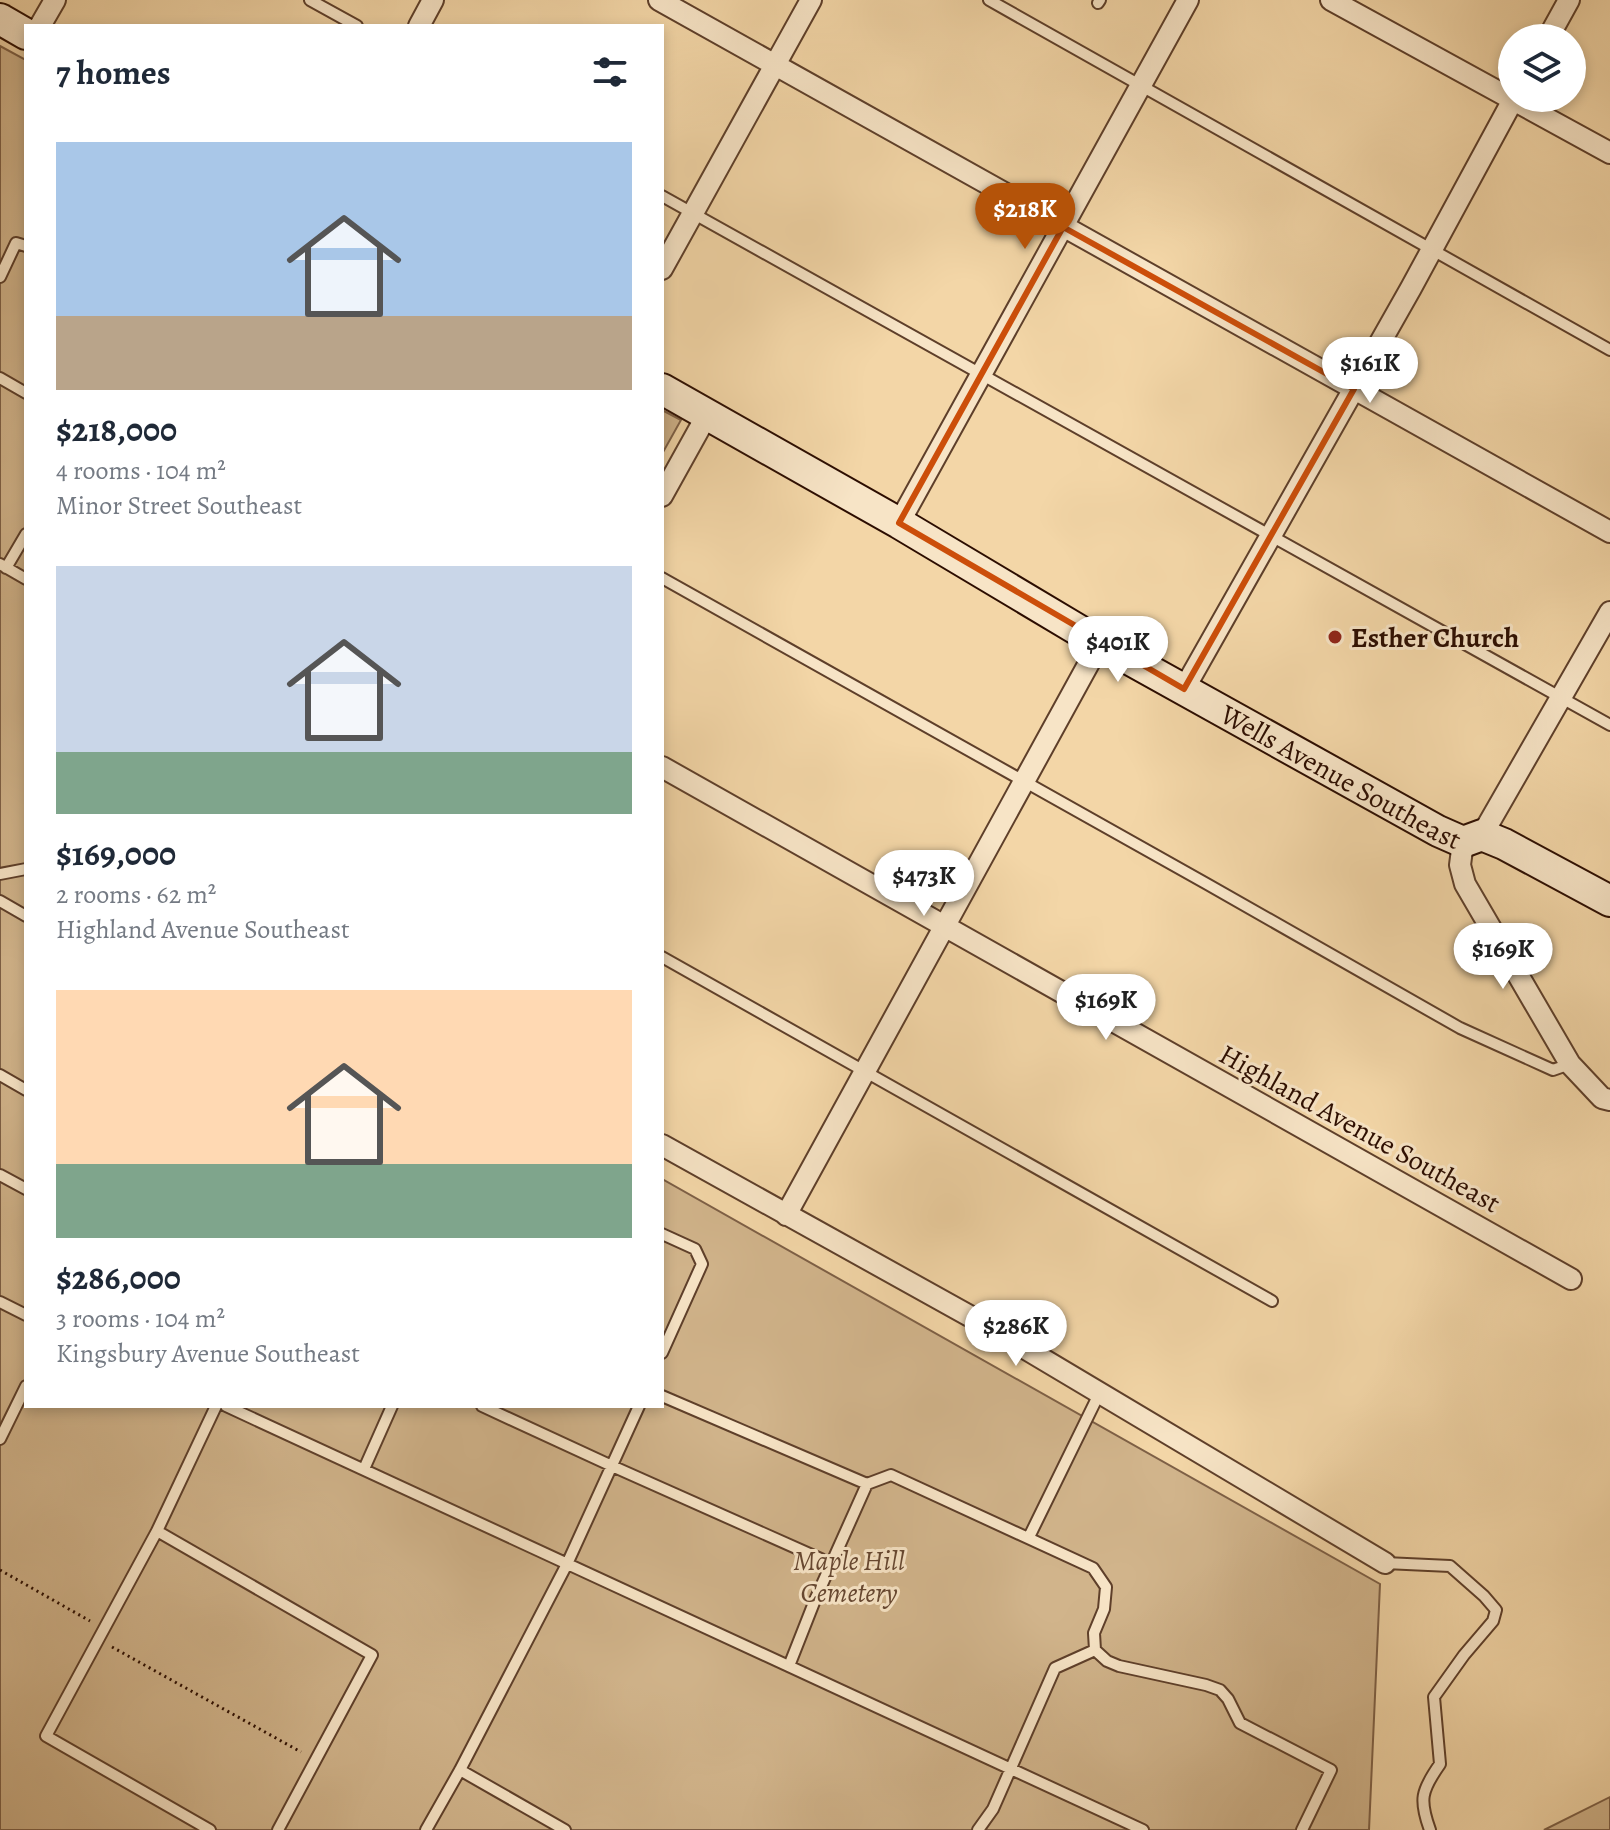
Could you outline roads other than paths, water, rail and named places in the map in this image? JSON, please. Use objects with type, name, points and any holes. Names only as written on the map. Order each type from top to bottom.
[{"type":"street","points":[[41,24],[55,0]]},
{"type":"street","points":[[420,24],[433,0]]},
{"type":"street","points":[[659,0],[1610,532]]},
{"type":"street","points":[[664,266],[811,0]]},
{"type":"street","points":[[899,523],[1188,0]]},
{"type":"street","points":[[1331,0],[1498,90]]},
{"type":"street","points":[[1556,24],[1569,0]]},
{"type":"street","points":[[0,19],[24,33]]},
{"type":"street","points":[[1184,689],[1507,112]]},
{"type":"street","points":[[1537,112],[1610,153]]},
{"type":"street","name":"Wells Avenue Southeast","points":[[664,390],[899,523],[1100,643],[1438,831],[1504,844],[1610,901]]},
{"type":"street","points":[[664,492],[707,415]]},
{"type":"street","points":[[1610,612],[1472,839],[1460,865],[1465,884],[1570,1064],[1602,1098],[1610,1100]]},
{"type":"street","points":[[786,1215],[1100,643]]},
{"type":"street","name":"Highland Avenue Southeast","points":[[664,768],[1571,1279]]},
{"type":"street","points":[[664,1146],[984,1324],[1385,1563]]},
{"type":"lane","points":[[310,0],[353,24]]},
{"type":"lane","points":[[989,0],[1610,350]]},
{"type":"lane","points":[[664,197],[1610,725]]},
{"type":"lane","points":[[0,277],[16,243],[24,245]]},
{"type":"lane","points":[[0,378],[24,392]]},
{"type":"lane","points":[[24,537],[3,566],[24,578]]},
{"type":"lane","points":[[664,579],[1460,1028],[1553,1070],[1570,1064]]},
{"type":"lane","points":[[0,874],[24,869]]},
{"type":"lane","points":[[0,901],[24,915]]},
{"type":"lane","points":[[664,958],[1272,1301]]},
{"type":"lane","points":[[0,1075],[24,1089]]},
{"type":"lane","points":[[0,1175],[24,1188]]},
{"type":"lane","points":[[664,1235],[695,1249],[702,1264],[664,1349]]},
{"type":"lane","points":[[0,1302],[24,1314]]},
{"type":"lane","points":[[0,1439],[24,1390]]},
{"type":"lane","points":[[1029,1537],[1100,1392]]},
{"type":"lane","points":[[664,1397],[867,1484],[891,1475],[1093,1568],[1106,1587],[1104,1609],[1094,1633],[1095,1650],[1107,1661],[1220,1690],[1240,1723],[1331,1770],[1302,1830]]},
{"type":"lane","points":[[210,1830],[46,1736],[157,1531],[215,1408]]},
{"type":"lane","points":[[230,1408],[1143,1830]]},
{"type":"lane","points":[[364,1469],[391,1408]]},
{"type":"lane","points":[[486,1408],[832,1564]]},
{"type":"lane","points":[[426,1830],[567,1564],[638,1408]]},
{"type":"lane","points":[[789,1666],[867,1484]]},
{"type":"lane","points":[[157,1531],[372,1655],[278,1830]]},
{"type":"lane","points":[[1385,1563],[1450,1566],[1496,1610],[1493,1621],[1434,1697],[1440,1764],[1427,1781],[1422,1807],[1430,1830]]},
{"type":"lane","points":[[978,1830],[993,1809],[1055,1668],[1095,1650]]},
{"type":"lane","points":[[460,1770],[565,1830]]},
{"type":"place","name":"Esther Church","points":[[1335,637]]},
{"type":"park label","name":"Maple Hill Cemetery","points":[[849,1576]]}]
